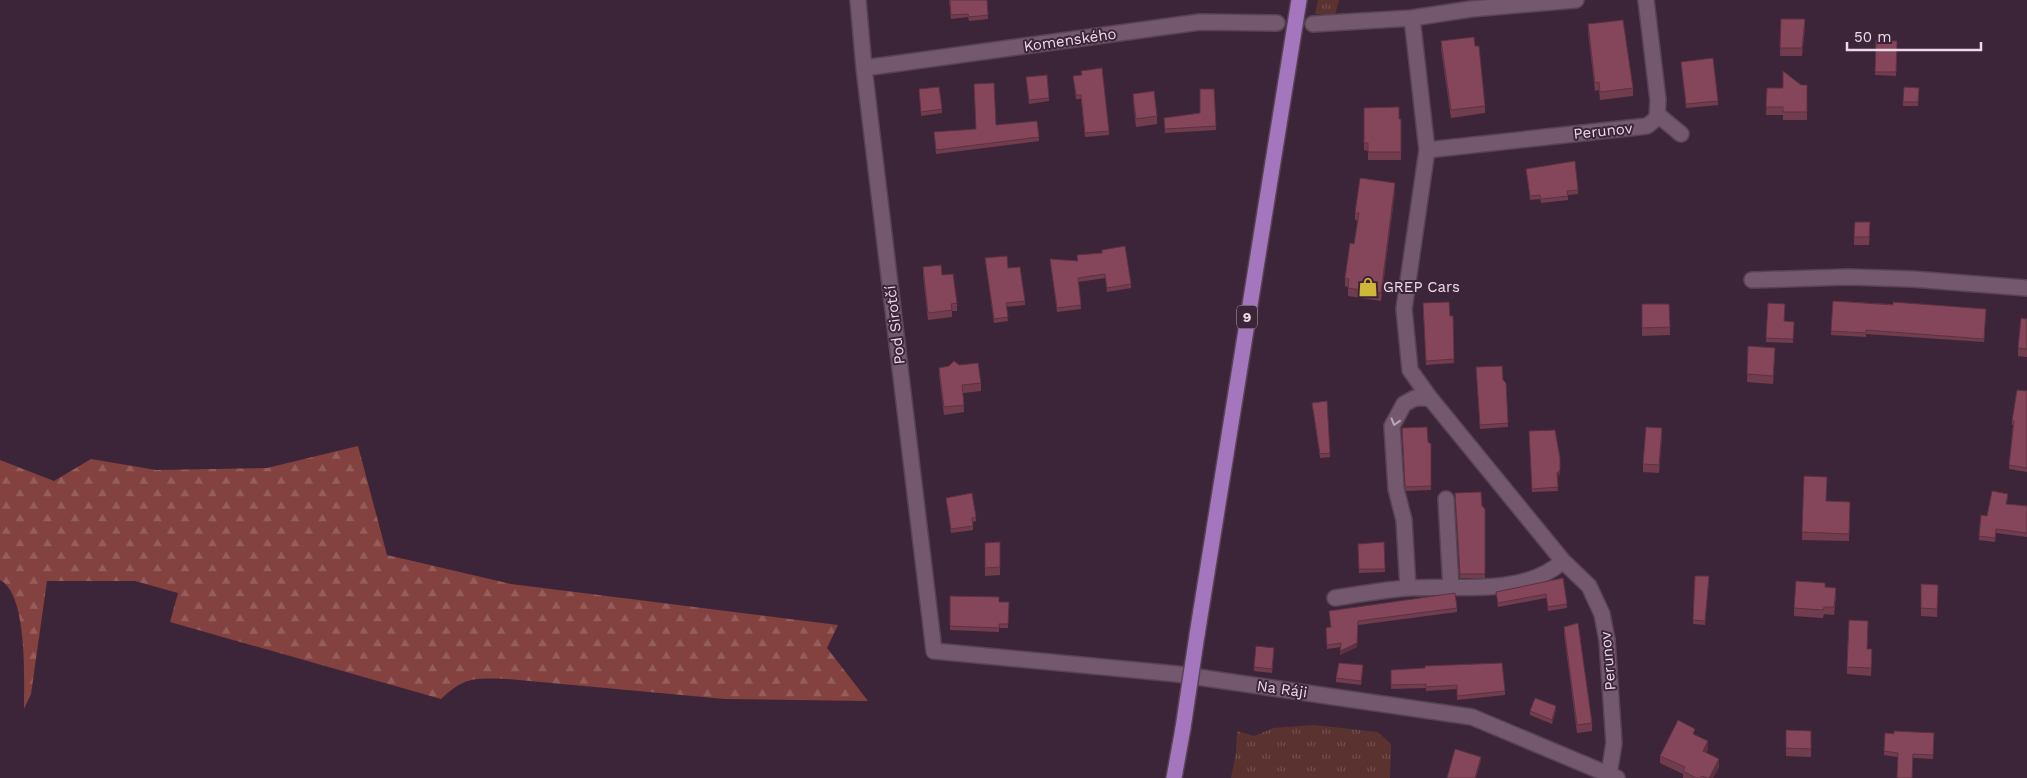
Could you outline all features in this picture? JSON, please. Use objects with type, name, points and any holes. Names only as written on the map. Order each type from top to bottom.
[{"type":"main road","name":"9","points":[[1174,778],[1299,0]]},
{"type":"street","name":"Pod Sirotčí","points":[[858,0],[864,68],[934,651]]},
{"type":"street","points":[[1313,24],[1412,18],[1471,9],[1576,0]]},
{"type":"street","points":[[1646,0],[1658,100],[1658,116],[1681,134]]},
{"type":"street","name":"Perunov","points":[[1412,18],[1427,150],[1404,309],[1410,370],[1430,398],[1563,561],[1589,586],[1602,614],[1607,640],[1614,743],[1613,776]]},
{"type":"street","name":"Komenského","points":[[864,68],[1200,22],[1277,23]]},
{"type":"street","name":"Perunov","points":[[1427,150],[1647,126],[1653,123],[1658,116]]},
{"type":"street","points":[[1752,280],[1858,277],[1912,279],[2027,288]]},
{"type":"street","points":[[1408,588],[1404,520],[1396,489],[1392,426],[1404,404],[1415,398],[1430,398]]},
{"type":"street","points":[[1446,499],[1451,588]]},
{"type":"street","points":[[1335,598],[1408,588],[1480,588],[1528,580],[1553,571],[1563,561]]},
{"type":"street","name":"Na Ráji","points":[[934,651],[1177,674],[1472,717],[1613,776]]},
{"type":"green space","points":[[1318,0],[1339,0],[1335,15],[1315,14]]},
{"type":"green space","points":[[358,446],[387,555],[511,584],[838,625],[827,648],[868,701],[725,699],[487,678],[464,682],[449,691],[441,699],[170,622],[178,593],[135,581],[47,581],[31,694],[24,709],[24,659],[20,619],[16,602],[9,588],[0,580],[0,460],[54,481],[91,459],[156,470],[267,468]]},
{"type":"green space","points":[[1314,725],[1378,732],[1391,744],[1390,778],[1231,778],[1236,753],[1237,731],[1254,736],[1274,728]]},
{"type":"building","points":[[950,0],[987,0],[988,15],[969,17],[968,14],[951,15]]},
{"type":"building","points":[[1781,19],[1805,19],[1802,48],[1780,48]]},
{"type":"building","points":[[1623,20],[1633,88],[1600,92],[1599,82],[1595,83],[1588,24]]},
{"type":"building","points":[[1474,37],[1475,46],[1479,46],[1485,106],[1451,110],[1441,41]]},
{"type":"building","points":[[1876,40],[1897,41],[1896,72],[1875,72]]},
{"type":"building","points":[[1713,58],[1718,101],[1686,104],[1681,62]]},
{"type":"building","points":[[1102,68],[1109,131],[1085,133],[1081,95],[1076,95],[1073,76],[1082,75],[1081,71]]},
{"type":"building","points":[[1783,71],[1801,85],[1807,85],[1807,112],[1783,112],[1783,107],[1766,107],[1767,88],[1783,88]]},
{"type":"building","points":[[1047,75],[1049,98],[1029,100],[1026,77]]},
{"type":"building","points":[[994,83],[996,125],[1037,121],[1039,137],[936,150],[934,132],[976,129],[974,84]]},
{"type":"building","points":[[939,87],[942,109],[921,112],[919,89]]},
{"type":"building","points":[[1904,87],[1919,88],[1918,102],[1903,102]]},
{"type":"building","points":[[1200,89],[1214,89],[1216,126],[1165,129],[1164,118],[1200,113]]},
{"type":"building","points":[[1154,91],[1157,116],[1136,119],[1133,94]]},
{"type":"building","points":[[1399,107],[1401,152],[1368,152],[1368,143],[1364,143],[1364,108]]},
{"type":"building","points":[[1575,161],[1578,190],[1567,191],[1568,196],[1541,199],[1540,195],[1530,196],[1526,169]]},
{"type":"building","points":[[1360,178],[1395,183],[1381,293],[1348,288],[1349,279],[1345,278],[1350,243],[1354,244],[1359,213],[1355,213]]},
{"type":"building","points":[[1855,222],[1870,222],[1869,237],[1854,237]]},
{"type":"building","points":[[1125,246],[1131,284],[1107,288],[1105,274],[1078,278],[1081,305],[1057,308],[1050,259],[1078,261],[1077,255],[1102,253],[1102,250]]},
{"type":"building","points":[[1007,256],[1008,268],[1020,267],[1025,301],[1006,303],[1008,317],[994,319],[985,258]]},
{"type":"building","points":[[941,265],[942,275],[953,274],[957,303],[951,304],[952,310],[928,313],[923,267]]},
{"type":"building","points":[[1833,301],[1893,305],[1893,302],[1986,309],[1984,339],[1866,330],[1866,333],[1831,331]]},
{"type":"building","points":[[1449,302],[1450,316],[1453,316],[1454,359],[1426,361],[1423,303]]},
{"type":"building","points":[[1768,303],[1785,304],[1784,321],[1794,322],[1793,339],[1766,338]]},
{"type":"building","points":[[1642,304],[1669,304],[1670,327],[1642,328]]},
{"type":"building","points":[[2021,318],[2027,319],[2027,349],[2018,348]]},
{"type":"building","points":[[1748,346],[1775,348],[1773,376],[1747,374]]},
{"type":"building","points":[[954,361],[959,365],[978,363],[981,383],[962,385],[964,405],[944,407],[939,368],[949,366]]},
{"type":"building","points":[[1502,366],[1503,380],[1506,383],[1508,423],[1480,425],[1476,367]]},
{"type":"building","points":[[2017,390],[2027,391],[2027,468],[2009,465],[2014,421],[2012,421]]},
{"type":"building","points":[[1327,401],[1330,453],[1320,454],[1312,403]]},
{"type":"building","points":[[1427,427],[1428,442],[1431,444],[1431,486],[1406,487],[1402,428]]},
{"type":"building","points":[[1646,427],[1662,428],[1659,465],[1643,464]]},
{"type":"building","points":[[1555,430],[1560,458],[1560,470],[1557,473],[1558,487],[1532,489],[1529,431]]},
{"type":"building","points":[[1804,476],[1827,477],[1826,501],[1850,502],[1849,534],[1802,532]]},
{"type":"building","points":[[1992,491],[2008,494],[2006,504],[2027,506],[2027,533],[1996,529],[1995,538],[1979,536],[1981,515],[1987,516]]},
{"type":"building","points":[[1481,492],[1482,506],[1485,509],[1485,574],[1460,574],[1455,493]]},
{"type":"building","points":[[972,493],[976,517],[972,518],[973,526],[951,529],[946,498]]},
{"type":"building","points":[[1000,542],[1000,567],[985,568],[985,543]]},
{"type":"building","points":[[1384,542],[1385,569],[1359,569],[1358,544]]},
{"type":"building","points":[[1695,576],[1709,576],[1705,621],[1693,620]]},
{"type":"building","points":[[1563,578],[1567,604],[1548,607],[1546,594],[1498,603],[1496,592]]},
{"type":"building","points":[[1796,581],[1825,583],[1825,587],[1836,588],[1834,607],[1824,607],[1823,610],[1794,608]]},
{"type":"building","points":[[1921,584],[1938,585],[1937,609],[1921,608]]},
{"type":"building","points":[[1455,593],[1457,608],[1358,621],[1357,643],[1340,651],[1341,643],[1327,645],[1326,628],[1331,627],[1329,611]]},
{"type":"building","points":[[950,596],[999,597],[999,602],[1009,602],[1008,624],[999,624],[999,628],[950,626]]},
{"type":"building","points":[[1849,620],[1868,621],[1867,649],[1872,649],[1871,668],[1847,667]]},
{"type":"building","points":[[1578,623],[1592,723],[1577,725],[1564,627]]},
{"type":"building","points":[[1256,646],[1274,648],[1272,669],[1254,667]]},
{"type":"building","points":[[1339,663],[1363,665],[1361,681],[1336,678]]},
{"type":"building","points":[[1502,663],[1505,691],[1457,696],[1457,685],[1426,687],[1426,684],[1391,685],[1391,670],[1425,668],[1425,666]]},
{"type":"building","points":[[1535,698],[1556,706],[1552,720],[1530,711]]},
{"type":"building","points":[[1678,720],[1695,729],[1693,734],[1708,741],[1703,751],[1719,759],[1709,778],[1702,776],[1696,778],[1683,771],[1685,767],[1660,756]]},
{"type":"building","points":[[1786,730],[1811,731],[1811,749],[1786,748]]},
{"type":"building","points":[[1894,731],[1934,733],[1933,755],[1913,754],[1912,778],[1897,778],[1898,753],[1884,751],[1885,733],[1894,734]]},
{"type":"building","points":[[1455,749],[1481,757],[1475,778],[1447,778]]},
{"type":"place","name":"GREP Cars","points":[[1368,287]]}]
